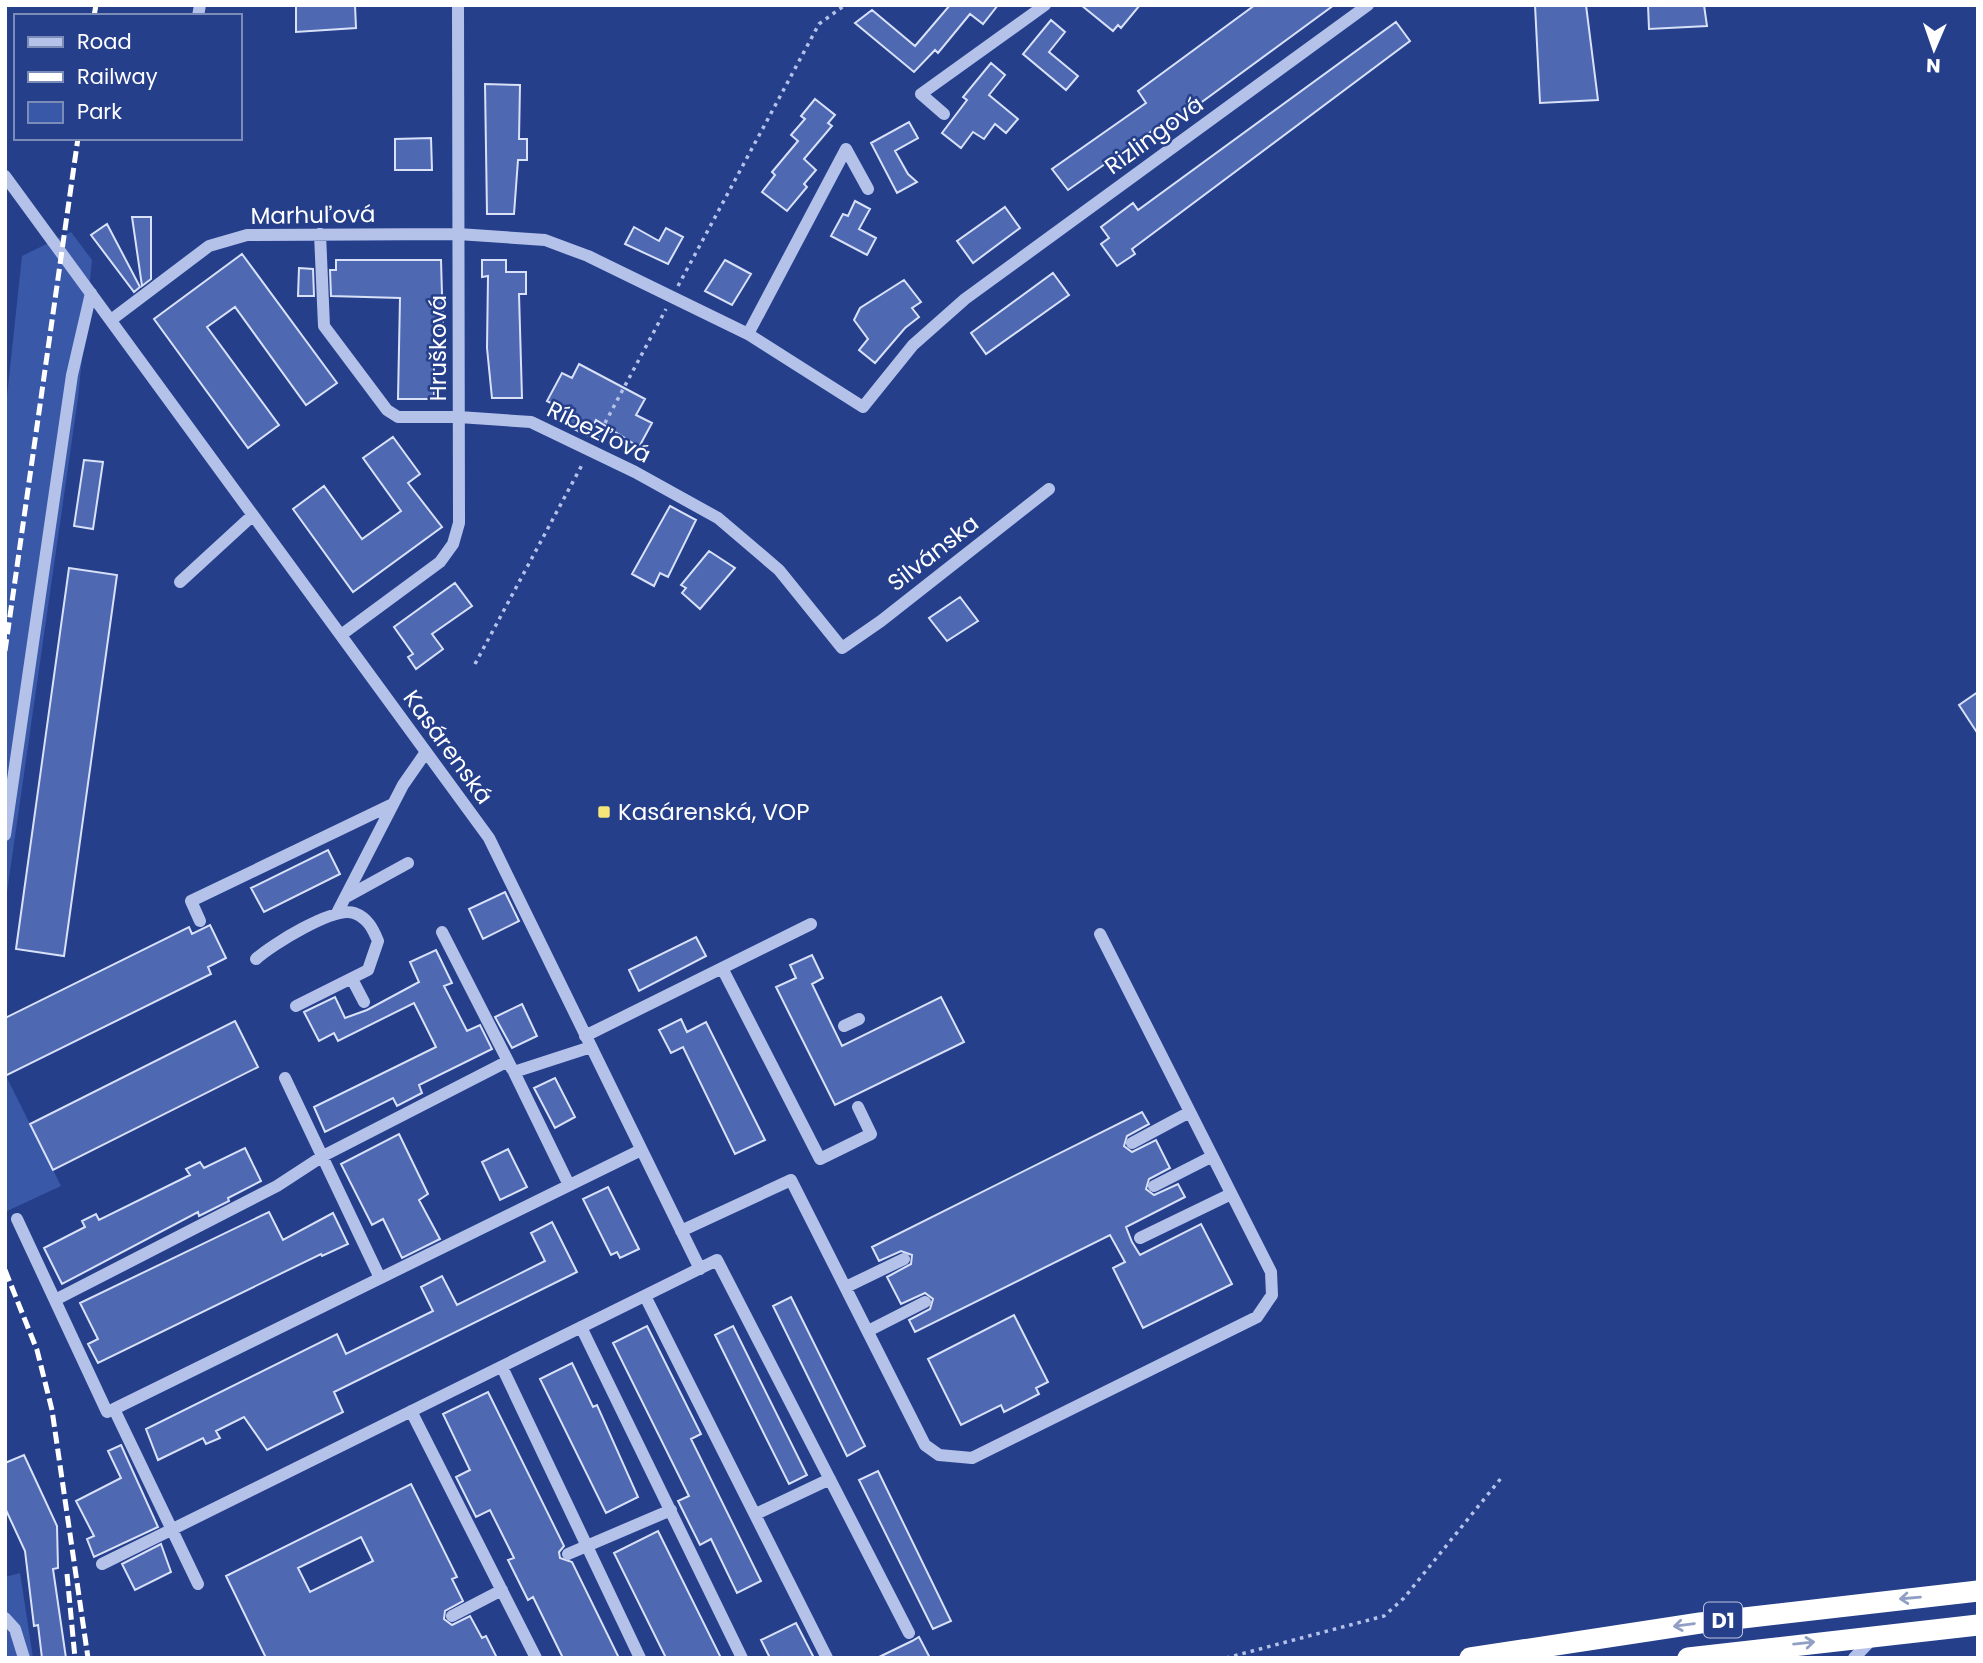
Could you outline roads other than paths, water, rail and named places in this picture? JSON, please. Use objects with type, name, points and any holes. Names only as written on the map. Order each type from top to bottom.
[{"type":"highway","name":"D1","points":[[1470,1658],[1700,1623],[1978,1591]]},
{"type":"highway","name":"D1","points":[[1688,1658],[1739,1650],[1978,1625]]},
{"type":"street","name":"Hrušková","points":[[341,635],[440,562],[453,544],[459,523],[458,5]]},
{"type":"street","points":[[944,114],[921,94],[1045,5]]},
{"type":"street","name":"Rizlingová","points":[[748,334],[863,407],[913,345],[965,299],[1368,5]]},
{"type":"street","points":[[748,334],[846,149],[868,189]]},
{"type":"street","name":"Kasárenská","points":[[5,176],[489,838],[700,1269]]},
{"type":"street","name":"Ríbezľová","points":[[320,234],[324,326],[387,410],[398,417],[460,417],[531,422],[590,450],[718,518],[779,570],[842,648]]},
{"type":"street","name":"Marhuľová","points":[[111,320],[209,246],[247,235],[458,234],[545,240],[588,256],[748,334]]},
{"type":"street","points":[[5,835],[72,375],[91,293]]},
{"type":"street","name":"Silvánska","points":[[842,648],[881,621],[1049,489]]},
{"type":"street","points":[[180,582],[253,515]]},
{"type":"street","points":[[337,913],[394,804],[426,752]]},
{"type":"street","points":[[200,920],[191,901],[394,804]]},
{"type":"street","points":[[347,896],[408,863]]},
{"type":"street","points":[[256,959],[268,948],[337,913],[352,912],[371,925],[378,942],[368,970],[296,1006]]},
{"type":"street","points":[[55,1300],[277,1186],[323,1156],[511,1067],[588,1042],[723,968],[811,924]]},
{"type":"street","points":[[442,932],[569,1185]]},
{"type":"street","points":[[681,1231],[791,1180],[925,1445],[939,1455],[972,1458],[1257,1317],[1272,1295],[1271,1272],[1100,934]]},
{"type":"street","points":[[723,968],[820,1159],[871,1134],[858,1107]]},
{"type":"street","points":[[352,979],[364,1002]]},
{"type":"street","points":[[844,1027],[859,1019]]},
{"type":"street","points":[[285,1078],[380,1278]]},
{"type":"street","points":[[1132,1143],[1188,1112]]},
{"type":"street","points":[[17,1219],[107,1412],[641,1150]]},
{"type":"street","points":[[1154,1186],[1211,1157]]},
{"type":"street","points":[[1140,1238],[1231,1194]]},
{"type":"street","points":[[846,1287],[904,1259]]},
{"type":"street","points":[[102,1564],[717,1260],[909,1633]]},
{"type":"street","points":[[645,1296],[827,1658]]},
{"type":"street","points":[[868,1331],[925,1302]]},
{"type":"street","points":[[581,1327],[743,1658]]},
{"type":"street","points":[[502,1367],[640,1658]]},
{"type":"street","points":[[114,1409],[198,1584]]},
{"type":"street","points":[[411,1411],[536,1658]]},
{"type":"street","points":[[756,1514],[830,1479]]},
{"type":"street","points":[[568,1554],[671,1510]]},
{"type":"street","points":[[452,1616],[502,1590]]},
{"type":"street","points":[[5,1618],[15,1629],[24,1658]]},
{"type":"street","points":[[1854,1658],[1875,1635]]},
{"type":"street","points":[[1739,1650],[1773,1658]]},
{"type":"railway","points":[[94,14],[96,5]]},
{"type":"railway","points":[[5,651],[78,140]]},
{"type":"railway","points":[[5,1270],[37,1350],[52,1410],[88,1658]]},
{"type":"railway","points":[[67,1574],[75,1658]]},
{"type":"place","name":"Kasárenská, VOP","points":[[604,812]]}]
